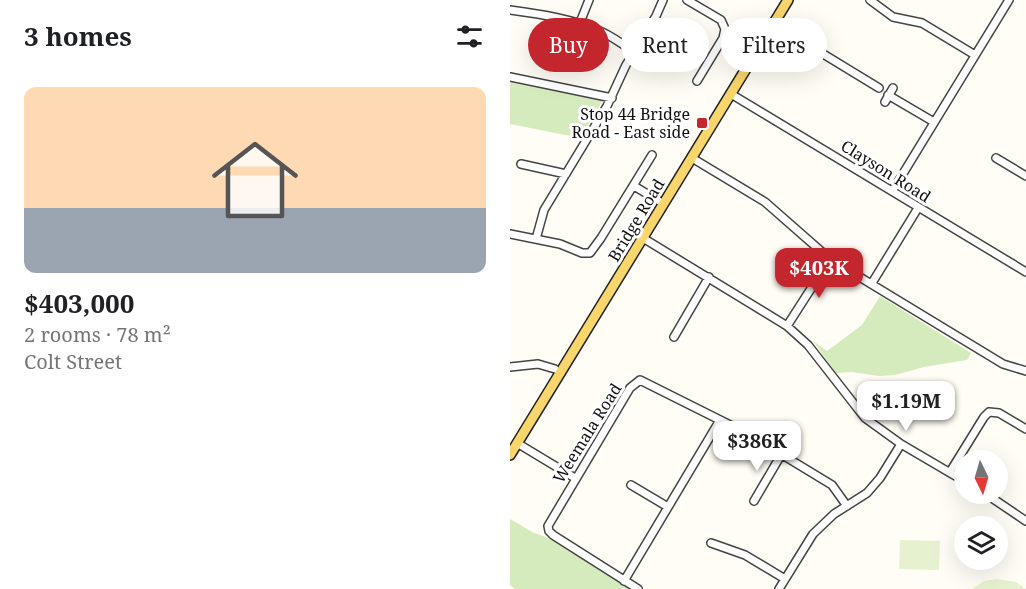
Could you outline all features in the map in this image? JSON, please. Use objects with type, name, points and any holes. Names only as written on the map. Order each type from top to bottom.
[{"type":"main road","name":"Bridge Road","points":[[774,18],[782,0]]},
{"type":"main road","name":"Bridge Road","points":[[775,18],[788,0]]},
{"type":"main road","name":"Bridge Road","points":[[510,455],[513,442],[742,72]]},
{"type":"main road","name":"Bridge Road","points":[[640,236],[659,201],[690,156]]},
{"type":"street","points":[[582,18],[589,0]]},
{"type":"street","points":[[655,18],[663,0]]},
{"type":"street","points":[[687,0],[721,20],[725,28],[723,38],[697,81]]},
{"type":"street","points":[[870,0],[893,17],[922,23],[975,55]]},
{"type":"street","points":[[892,190],[1009,0]]},
{"type":"street","points":[[510,10],[547,18]]},
{"type":"street","points":[[827,56],[879,88]]},
{"type":"street","points":[[536,239],[544,210],[612,98],[624,72]]},
{"type":"street","points":[[510,77],[612,98]]},
{"type":"street","name":"Clayson Road","points":[[729,93],[1026,272]]},
{"type":"street","points":[[888,95],[934,122]]},
{"type":"street","points":[[510,234],[560,244],[582,253],[590,253],[652,155]]},
{"type":"street","points":[[690,156],[765,202],[830,259],[1003,364],[1026,371]]},
{"type":"street","points":[[996,158],[1026,176]]},
{"type":"street","points":[[521,164],[566,174]]},
{"type":"street","points":[[634,186],[659,201]]},
{"type":"street","points":[[872,283],[918,208]]},
{"type":"street","points":[[640,236],[788,326],[808,345],[865,418],[901,444],[954,475]]},
{"type":"street","points":[[788,326],[830,259]]},
{"type":"street","points":[[674,338],[709,277]]},
{"type":"street","points":[[510,367],[538,364],[558,370]]},
{"type":"street","name":"Weemala Road","points":[[624,581],[553,535],[548,529],[548,523],[630,388],[640,380],[748,434],[832,485],[847,506]]},
{"type":"street","points":[[950,472],[989,412],[999,413],[1026,429]]},
{"type":"street","points":[[638,589],[624,581],[720,420]]},
{"type":"street","points":[[513,442],[575,478]]},
{"type":"street","points":[[779,589],[813,534],[824,522],[873,487],[901,444]]},
{"type":"street","points":[[754,501],[781,454]]},
{"type":"street","points":[[631,485],[668,507]]},
{"type":"street","points":[[1001,504],[1026,521]]},
{"type":"street","points":[[711,543],[745,555],[784,579]]},
{"type":"green space","points":[[510,77],[605,97],[580,138],[510,124]]},
{"type":"green space","points":[[880,296],[971,353],[967,360],[924,367],[895,375],[836,373],[813,341],[827,351],[862,325]]},
{"type":"green space","points":[[510,519],[636,589],[515,589],[510,585]]},
{"type":"green space","points":[[900,540],[940,541],[939,570],[899,569]]},
{"type":"green space","points":[[997,579],[1016,582],[1026,589],[972,589],[984,581]]},
{"type":"place","name":"Stop 44 Bridge Road - East side","points":[[702,123]]}]
